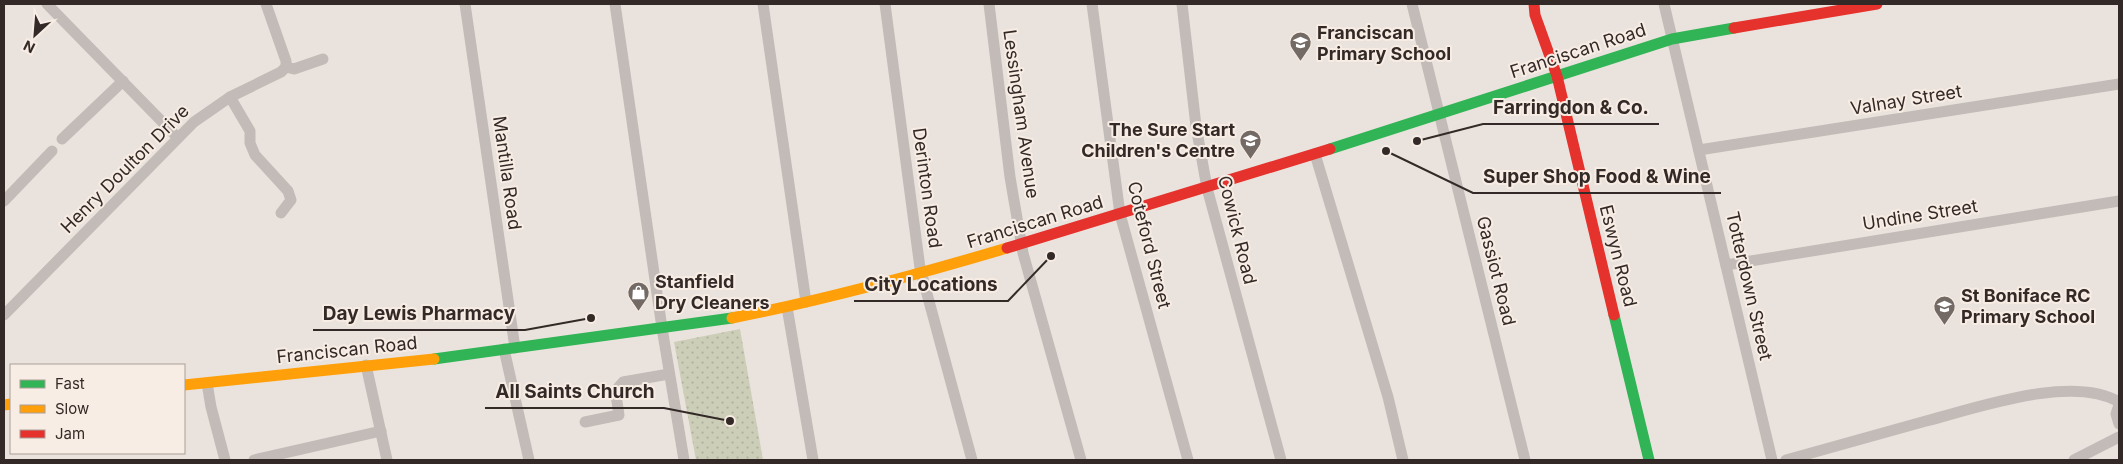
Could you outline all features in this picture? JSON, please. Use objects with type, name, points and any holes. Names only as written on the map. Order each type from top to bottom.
[{"type":"street","points":[[47,4],[177,137]]},
{"type":"street","points":[[266,4],[286,62],[286,67]]},
{"type":"street","name":"Mantilla Road","points":[[465,4],[510,348],[529,460]]},
{"type":"street","points":[[615,4],[662,328],[684,460]]},
{"type":"street","points":[[763,4],[806,302]]},
{"type":"street","name":"Derinton Road","points":[[885,4],[921,274],[972,460]]},
{"type":"street","name":"Lessingham Avenue","points":[[989,4],[1010,177],[1021,244],[1081,460]]},
{"type":"street","name":"Coteford Street","points":[[1092,4],[1120,214],[1188,460]]},
{"type":"street","name":"Cowick Road","points":[[1182,4],[1196,126],[1207,188],[1281,460]]},
{"type":"street","name":"Gassiot Road","points":[[1412,4],[1524,460]]},
{"type":"street","name":"Eswyn Road","points":[[1534,4],[1535,15],[1557,76],[1649,460]]},
{"type":"street","name":"Totterdown Street","points":[[1664,4],[1772,460]]},
{"type":"street","name":"Franciscan Road","points":[[185,385],[448,358],[724,319],[787,307],[921,274],[1207,188],[1672,39],[1877,4]]},
{"type":"street","name":"Henry Doulton Drive","points":[[4,314],[177,137],[194,122],[230,97],[281,72],[286,67],[294,68],[323,59]]},
{"type":"street","points":[[62,139],[123,81]]},
{"type":"street","name":"Valnay Street","points":[[1699,150],[2119,84]]},
{"type":"street","points":[[230,97],[250,131],[250,143],[255,155],[288,191],[291,200],[281,213]]},
{"type":"street","points":[[4,201],[52,151]]},
{"type":"street","points":[[1315,154],[1388,397],[1403,460]]},
{"type":"street","name":"Undine Street","points":[[1726,265],[2119,201]]},
{"type":"street","points":[[787,307],[813,460]]},
{"type":"street","points":[[366,365],[387,460]]},
{"type":"street","points":[[585,422],[619,415],[616,395],[617,388],[623,382],[670,374]]},
{"type":"street","points":[[207,383],[225,460]]},
{"type":"street","points":[[1786,460],[2012,398],[2060,391],[2093,392],[2119,403],[2116,414],[2119,424]]},
{"type":"street","points":[[254,460],[381,431]]},
{"type":"street","points":[[2074,460],[2119,437]]},
{"type":"green space","points":[[740,329],[763,460],[696,460],[674,342]]},
{"type":"traffic: fast","points":[[1330,149],[1672,39],[1734,28]]},
{"type":"traffic: fast","points":[[1614,315],[1649,460]]},
{"type":"traffic: fast","points":[[434,359],[732,318]]},
{"type":"traffic: slow","points":[[732,318],[870,286],[1007,248]]},
{"type":"traffic: slow","points":[[185,385],[434,359]]},
{"type":"traffic: slow","points":[[4,405],[10,404]]},
{"type":"traffic: jam","points":[[1534,4],[1535,15],[1557,76],[1614,315]]},
{"type":"traffic: jam","points":[[1734,28],[1877,4]]},
{"type":"traffic: jam","points":[[1007,248],[1330,149]]},
{"type":"place","name":"Franciscan Primary School","points":[[1301,62]]},
{"type":"place","name":"Farringdon & Co.","points":[[1417,141]]},
{"type":"place","name":"Super Shop Food & Wine","points":[[1386,151]]},
{"type":"place","name":"The Sure Start Children's Centre","points":[[1251,159]]},
{"type":"place","name":"City Locations","points":[[1051,256]]},
{"type":"place","name":"Stanfield Dry Cleaners","points":[[639,311]]},
{"type":"place","name":"Day Lewis Pharmacy","points":[[591,318]]},
{"type":"place","name":"St Boniface RC Primary School","points":[[1945,325]]},
{"type":"place","name":"All Saints Church","points":[[730,421]]}]
